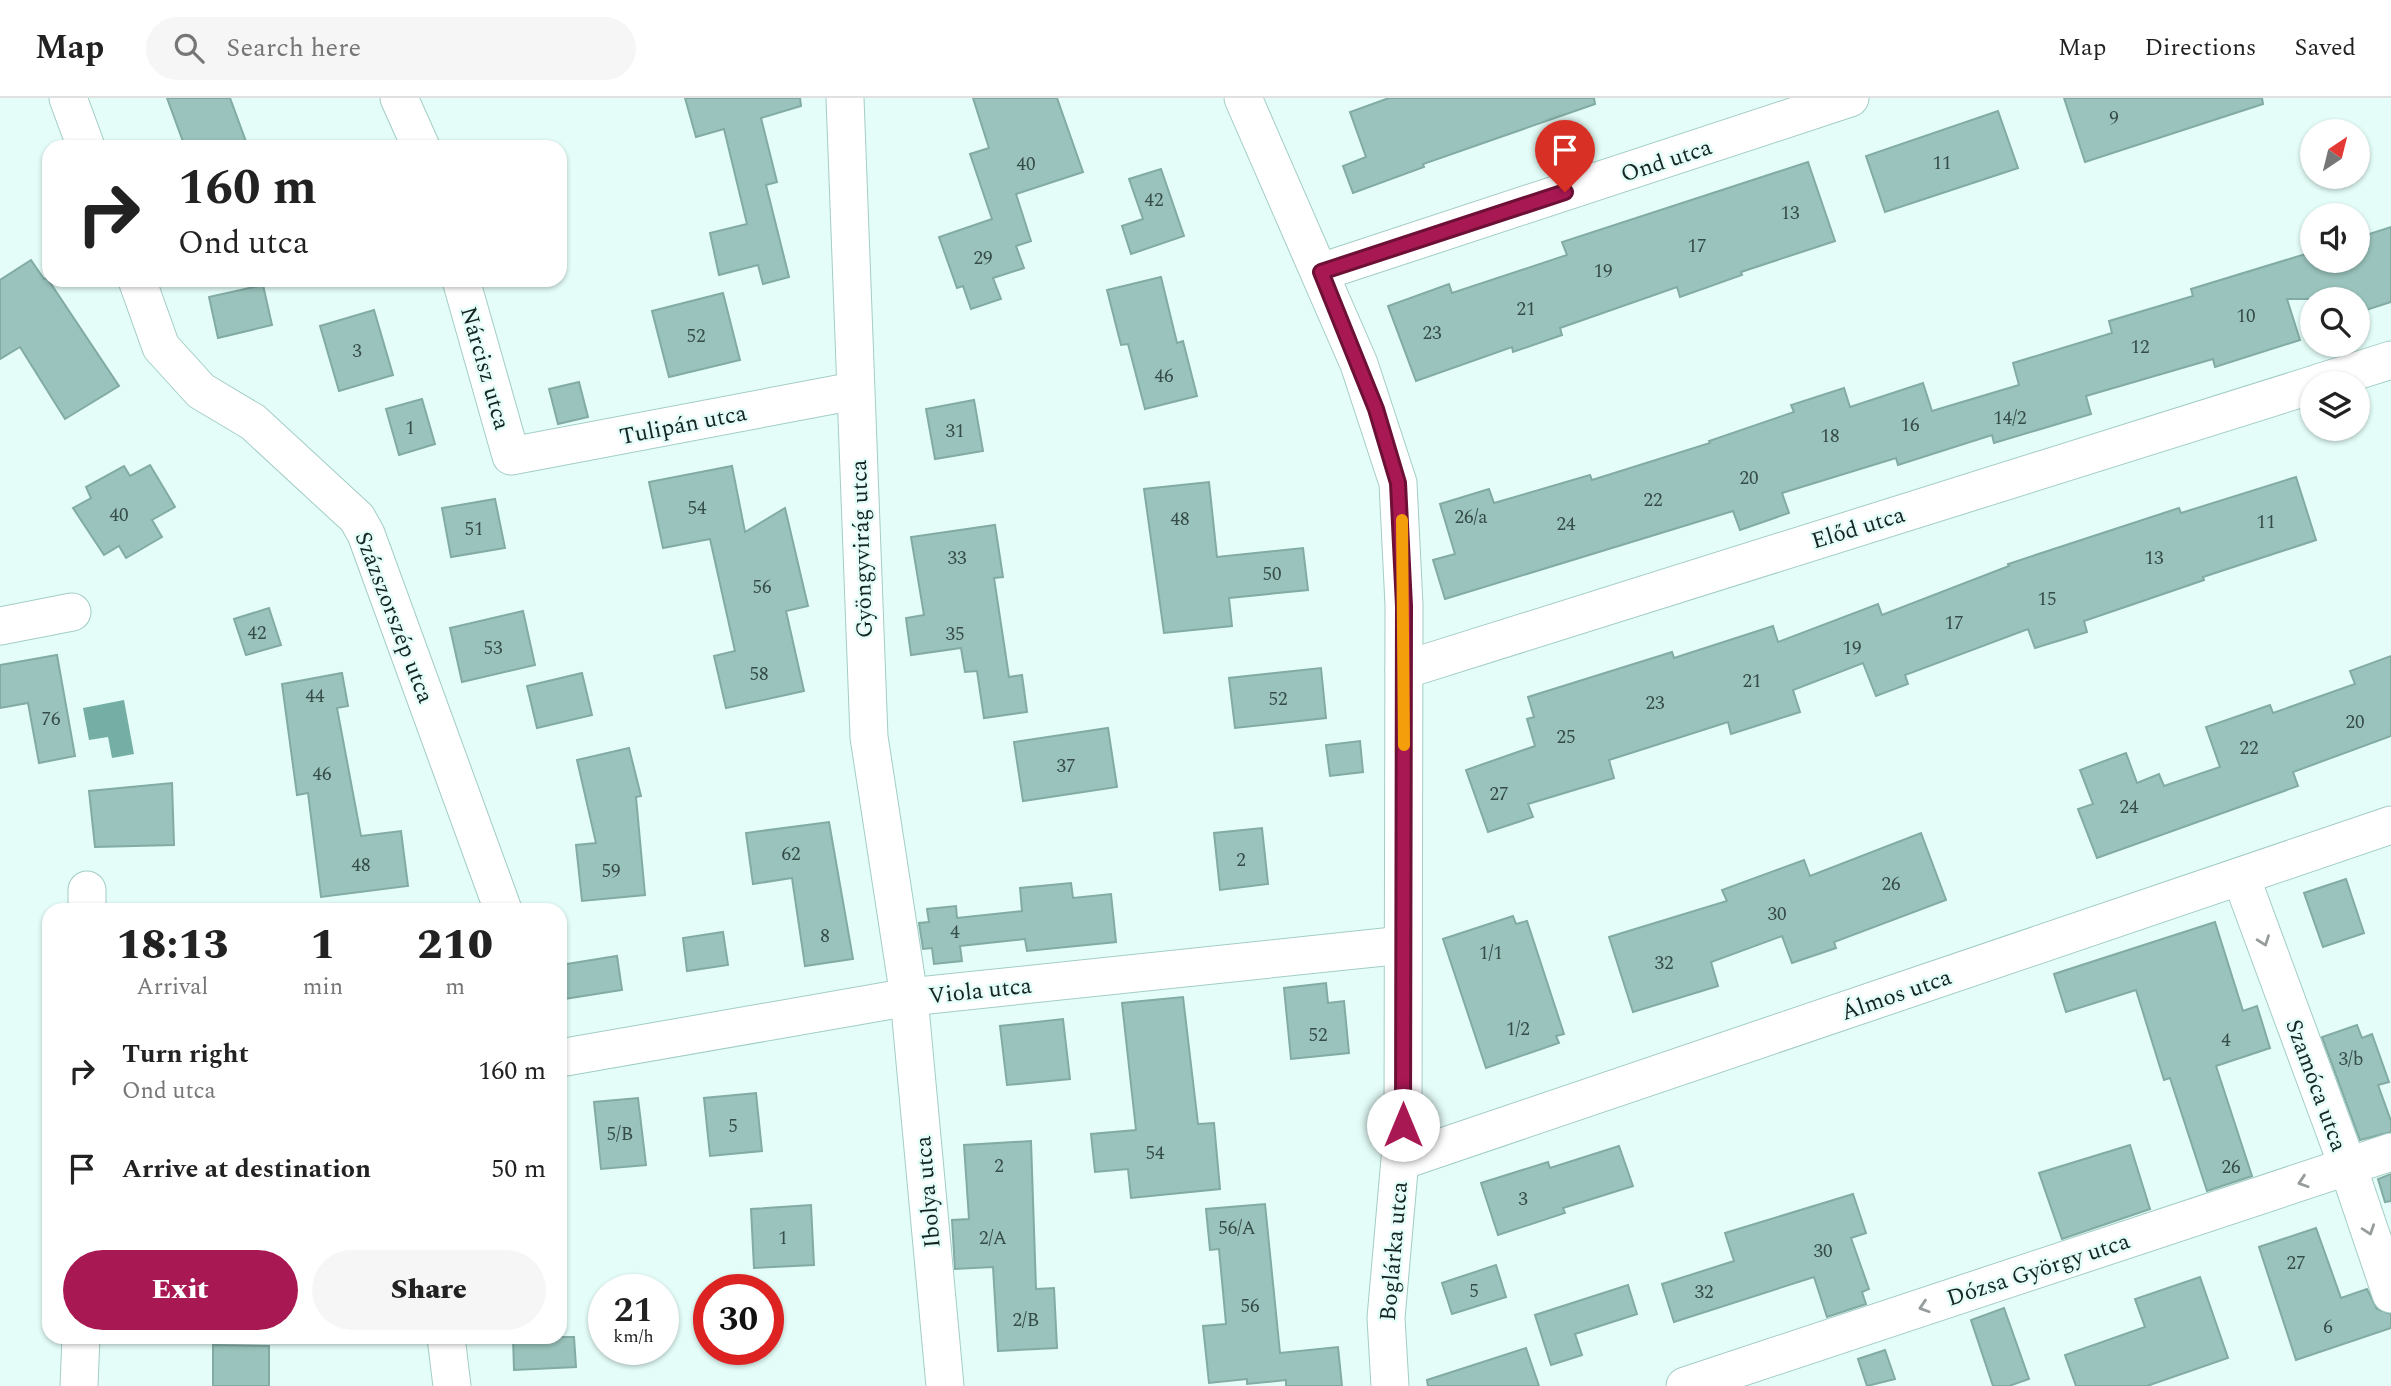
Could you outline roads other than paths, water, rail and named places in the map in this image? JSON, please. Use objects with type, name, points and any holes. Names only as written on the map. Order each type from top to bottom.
[{"type":"street","points":[[68,98],[83,140]]},
{"type":"street","points":[[399,98],[418,140]]},
{"type":"street","name":"Gyöngyvirág utca","points":[[845,98],[869,737],[909,998]]},
{"type":"street","name":"Boglárka utca","points":[[1243,98],[1321,272],[1376,409],[1398,483],[1403,538],[1403,945],[1401,1161],[1386,1318],[1390,1386]]},
{"type":"street","name":"Ond utca","points":[[1321,272],[1850,98]]},
{"type":"street","name":"Százszorszép utca","points":[[140,287],[161,347],[201,391],[253,422],[357,518],[370,546],[500,903]]},
{"type":"street","name":"Nárcisz utca","points":[[463,287],[511,456]]},
{"type":"street","points":[[2356,371],[2391,360]]},
{"type":"street","name":"Előd utca","points":[[1404,670],[2300,389]]},
{"type":"street","name":"Tulipán utca","points":[[511,456],[854,391]]},
{"type":"street","points":[[0,626],[72,612]]},
{"type":"street","name":"Álmos utca","points":[[1401,1161],[2391,825]]},
{"type":"street","name":"Szamóca utca","points":[[2241,877],[2348,1167],[2391,1294]]},
{"type":"street","name":"Viola utca","points":[[567,1057],[909,998],[1403,945]]},
{"type":"street","name":"Ibolya utca","points":[[909,998],[945,1386]]},
{"type":"street","name":"Dózsa György utca","points":[[1685,1386],[2391,1152]]},
{"type":"street","points":[[79,1386],[81,1344]]},
{"type":"street","points":[[447,1344],[452,1386]]}]
